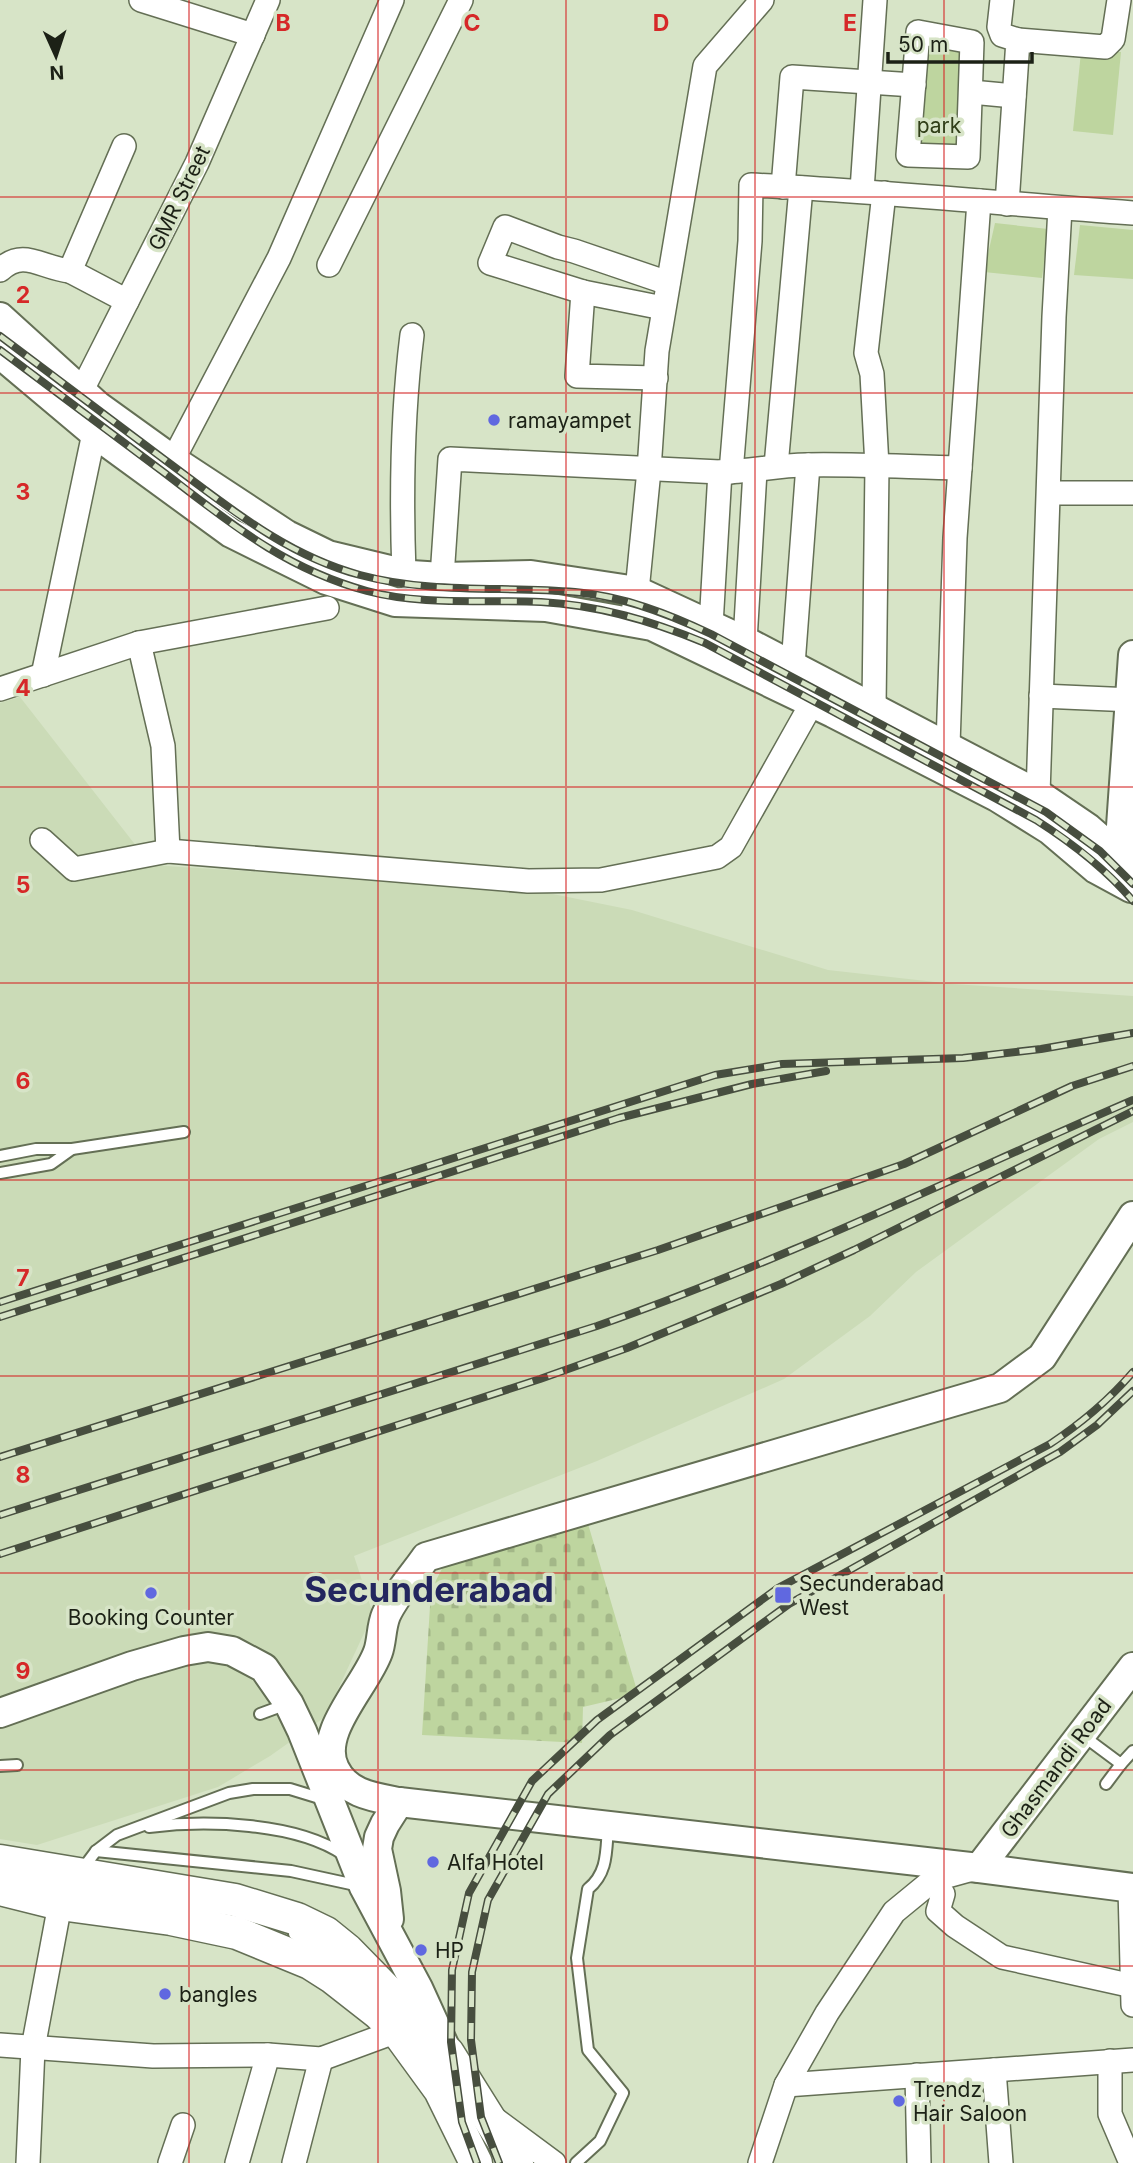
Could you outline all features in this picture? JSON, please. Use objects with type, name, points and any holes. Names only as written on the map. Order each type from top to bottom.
[{"type":"main road","points":[[7,1877],[77,1880],[236,1900],[314,1926],[347,1950],[448,2053],[517,2163]]},
{"type":"main road","points":[[77,1880],[171,1919],[237,1933],[259,1941],[310,1963],[332,1977],[393,2028],[440,2090],[476,2163]]},
{"type":"street","points":[[141,0],[253,35]]},
{"type":"street","name":"GMR Street","points":[[81,392],[197,163],[268,0]]},
{"type":"street","points":[[173,460],[279,258],[393,0]]},
{"type":"street","points":[[328,265],[461,0]]},
{"type":"street","points":[[631,622],[637,591],[663,308],[705,66],[762,0]]},
{"type":"street","points":[[871,719],[877,466],[872,374],[866,353],[873,191],[870,82],[875,0]]},
{"type":"street","points":[[1002,0],[999,27],[1002,35],[1017,40],[1105,47],[1113,39],[1119,0]]},
{"type":"street","points":[[918,32],[972,42],[971,92],[968,157],[908,155],[918,32]]},
{"type":"street","points":[[1007,204],[1017,40]]},
{"type":"street","points":[[745,641],[765,469],[792,188],[792,77],[914,85]]},
{"type":"street","points":[[971,92],[1014,96]]},
{"type":"street","points":[[70,271],[124,146]]},
{"type":"street","points":[[711,625],[750,241],[751,185],[873,191],[1133,213]]},
{"type":"street","points":[[948,745],[960,468],[979,201]]},
{"type":"street","points":[[1035,806],[1060,208]]},
{"type":"street","points":[[663,308],[583,292],[490,263],[505,227],[668,283]]},
{"type":"street","points":[[0,270],[9,262],[22,257],[54,269],[70,271],[127,301]]},
{"type":"street","points":[[583,292],[578,376],[656,377]]},
{"type":"street","points":[[0,317],[81,392],[173,460],[287,535],[325,566]]},
{"type":"street","points":[[408,584],[401,489],[406,386],[412,335]]},
{"type":"street","points":[[0,354],[94,433],[231,533],[325,566],[408,584],[652,626],[816,691],[871,719],[997,797],[1035,806],[1088,828],[1119,855]]},
{"type":"street","points":[[43,675],[94,433]]},
{"type":"street","points":[[442,578],[450,459],[725,472],[808,465],[960,468]]},
{"type":"street","points":[[793,665],[808,465]]},
{"type":"street","points":[[1049,493],[1133,493]]},
{"type":"street","points":[[408,584],[442,578],[531,575],[637,591],[793,665],[816,691]]},
{"type":"street","points":[[0,689],[139,643],[327,608]]},
{"type":"street","points":[[139,643],[163,746],[168,851]]},
{"type":"street","points":[[1132,890],[1119,855],[1129,771],[1133,655]]},
{"type":"street","points":[[42,840],[74,869],[168,851],[528,881],[601,880],[717,856],[732,847],[816,691]]},
{"type":"street","points":[[1041,696],[1131,700]]},
{"type":"street","points":[[871,719],[948,745],[1035,806],[1049,830],[1096,869],[1132,890]]},
{"type":"street","points":[[933,1880],[943,1894],[938,1911],[955,1926],[1002,1957],[1133,1992],[1132,1888],[363,1796],[340,1780],[330,1761],[329,1746],[378,1653],[385,1616],[426,1557],[1000,1388],[1042,1357],[1133,1216]]},
{"type":"street","points":[[0,1713],[132,1666],[184,1651],[208,1647],[232,1651],[264,1668],[289,1703],[358,1874],[448,2053]]},
{"type":"street","name":"Ghasmandi Road","points":[[979,1868],[1133,1667]]},
{"type":"street","points":[[391,1936],[386,1891],[377,1849],[385,1824],[399,1802]]},
{"type":"street","points":[[760,2163],[786,2085],[827,2013],[894,1912],[933,1880],[979,1868]]},
{"type":"street","points":[[28,2163],[33,2048],[77,1880]]},
{"type":"street","points":[[0,2045],[153,2056],[268,2055],[321,2059],[393,2028]]},
{"type":"street","points":[[237,2163],[268,2055]]},
{"type":"street","points":[[294,2163],[321,2059]]},
{"type":"street","points":[[786,2085],[1133,2060]]},
{"type":"street","points":[[1110,2062],[1110,2114],[1131,2163]]},
{"type":"street","points":[[994,2070],[1001,2163]]},
{"type":"street","points":[[917,2075],[919,2163]]},
{"type":"street","points":[[485,2112],[554,2163]]},
{"type":"street","points":[[170,2163],[183,2125]]},
{"type":"lane","points":[[0,1156],[36,1149],[72,1149],[184,1132]]},
{"type":"lane","points":[[0,1172],[51,1164],[72,1149]]},
{"type":"lane","points":[[260,1714],[289,1703]]},
{"type":"lane","points":[[1082,1735],[1121,1764]]},
{"type":"lane","points":[[1106,1784],[1133,1751]]},
{"type":"lane","points":[[0,1766],[17,1765]]},
{"type":"lane","points":[[77,1880],[129,1830],[229,1793],[253,1789],[290,1789],[331,1802]]},
{"type":"lane","points":[[129,1830],[189,1823],[239,1825],[316,1841],[358,1874]]},
{"type":"lane","points":[[576,2163],[600,2141],[623,2093],[588,2050],[577,1958],[589,1889],[599,1880],[606,1861],[608,1826]]},
{"type":"lane","points":[[33,1883],[291,1871],[358,1874]]},
{"type":"lane","points":[[0,1880],[7,1877]]},
{"type":"lane","points":[[77,1880],[115,1895]]},
{"type":"lane","points":[[284,1930],[328,1954],[351,1972]]},
{"type":"lane","points":[[367,1989],[393,2028]]},
{"type":"shaded area","points":[[20,697],[151,865],[528,889],[632,910],[828,970],[953,984],[1133,996],[1133,1122],[1099,1139],[916,1272],[870,1316],[784,1379],[597,1461],[354,1556],[373,1614],[325,1717],[270,1756],[218,1787],[37,1845],[0,1839],[0,703]]},
{"type":"green space","name":"park","points":[[921,36],[969,45],[963,153],[912,151]]},
{"type":"green space","points":[[1081,52],[1121,52],[1113,135],[1073,131]]},
{"type":"green space","points":[[995,223],[1048,229],[1042,278],[984,272]]},
{"type":"green space","points":[[1080,225],[1133,230],[1133,279],[1074,275]]},
{"type":"green space","points":[[586,1517],[638,1694],[583,1707],[582,1743],[422,1735],[431,1590],[447,1559]]},
{"type":"railway","points":[[0,336],[234,511],[306,555],[360,575],[387,581],[440,587],[593,594],[645,607],[679,620],[711,634],[1046,812],[1100,851],[1133,884]]},
{"type":"railway","points":[[0,350],[234,525],[258,542],[309,570],[367,591],[410,599],[541,602],[604,610],[645,621],[705,643],[1036,820],[1088,857],[1133,901]]},
{"type":"railway","points":[[0,1302],[715,1075],[782,1064],[963,1058],[1041,1049],[1133,1033]]},
{"type":"railway","points":[[0,1457],[658,1250],[904,1164],[1072,1086],[1133,1066]]},
{"type":"railway","points":[[0,1317],[619,1118],[752,1084],[826,1071]]},
{"type":"railway","points":[[0,1515],[597,1326],[800,1247],[1133,1100]]},
{"type":"railway","points":[[0,1554],[540,1379],[627,1348],[781,1284],[854,1250],[1133,1111]]},
{"type":"railway","points":[[477,2163],[462,2122],[451,2042],[452,1970],[469,1893],[532,1781],[597,1720],[778,1588],[1050,1444],[1094,1411],[1133,1372]]},
{"type":"railway","points":[[499,2163],[481,2117],[471,2040],[472,1972],[488,1900],[548,1794],[610,1735],[789,1604],[1060,1452],[1097,1425],[1133,1391]]},
{"type":"place","name":"ramayampet","points":[[494,420]]},
{"type":"place","name":"Booking Counter","points":[[151,1593]]},
{"type":"place","name":"Secunderabad West","points":[[783,1595]]},
{"type":"place","name":"Alfa Hotel","points":[[433,1862]]},
{"type":"place","name":"HP","points":[[421,1950]]},
{"type":"place","name":"bangles","points":[[165,1994]]},
{"type":"place","name":"Trendz Hair Saloon","points":[[899,2101]]},
{"type":"district","name":"Secunderabad","points":[[429,1589]]}]
